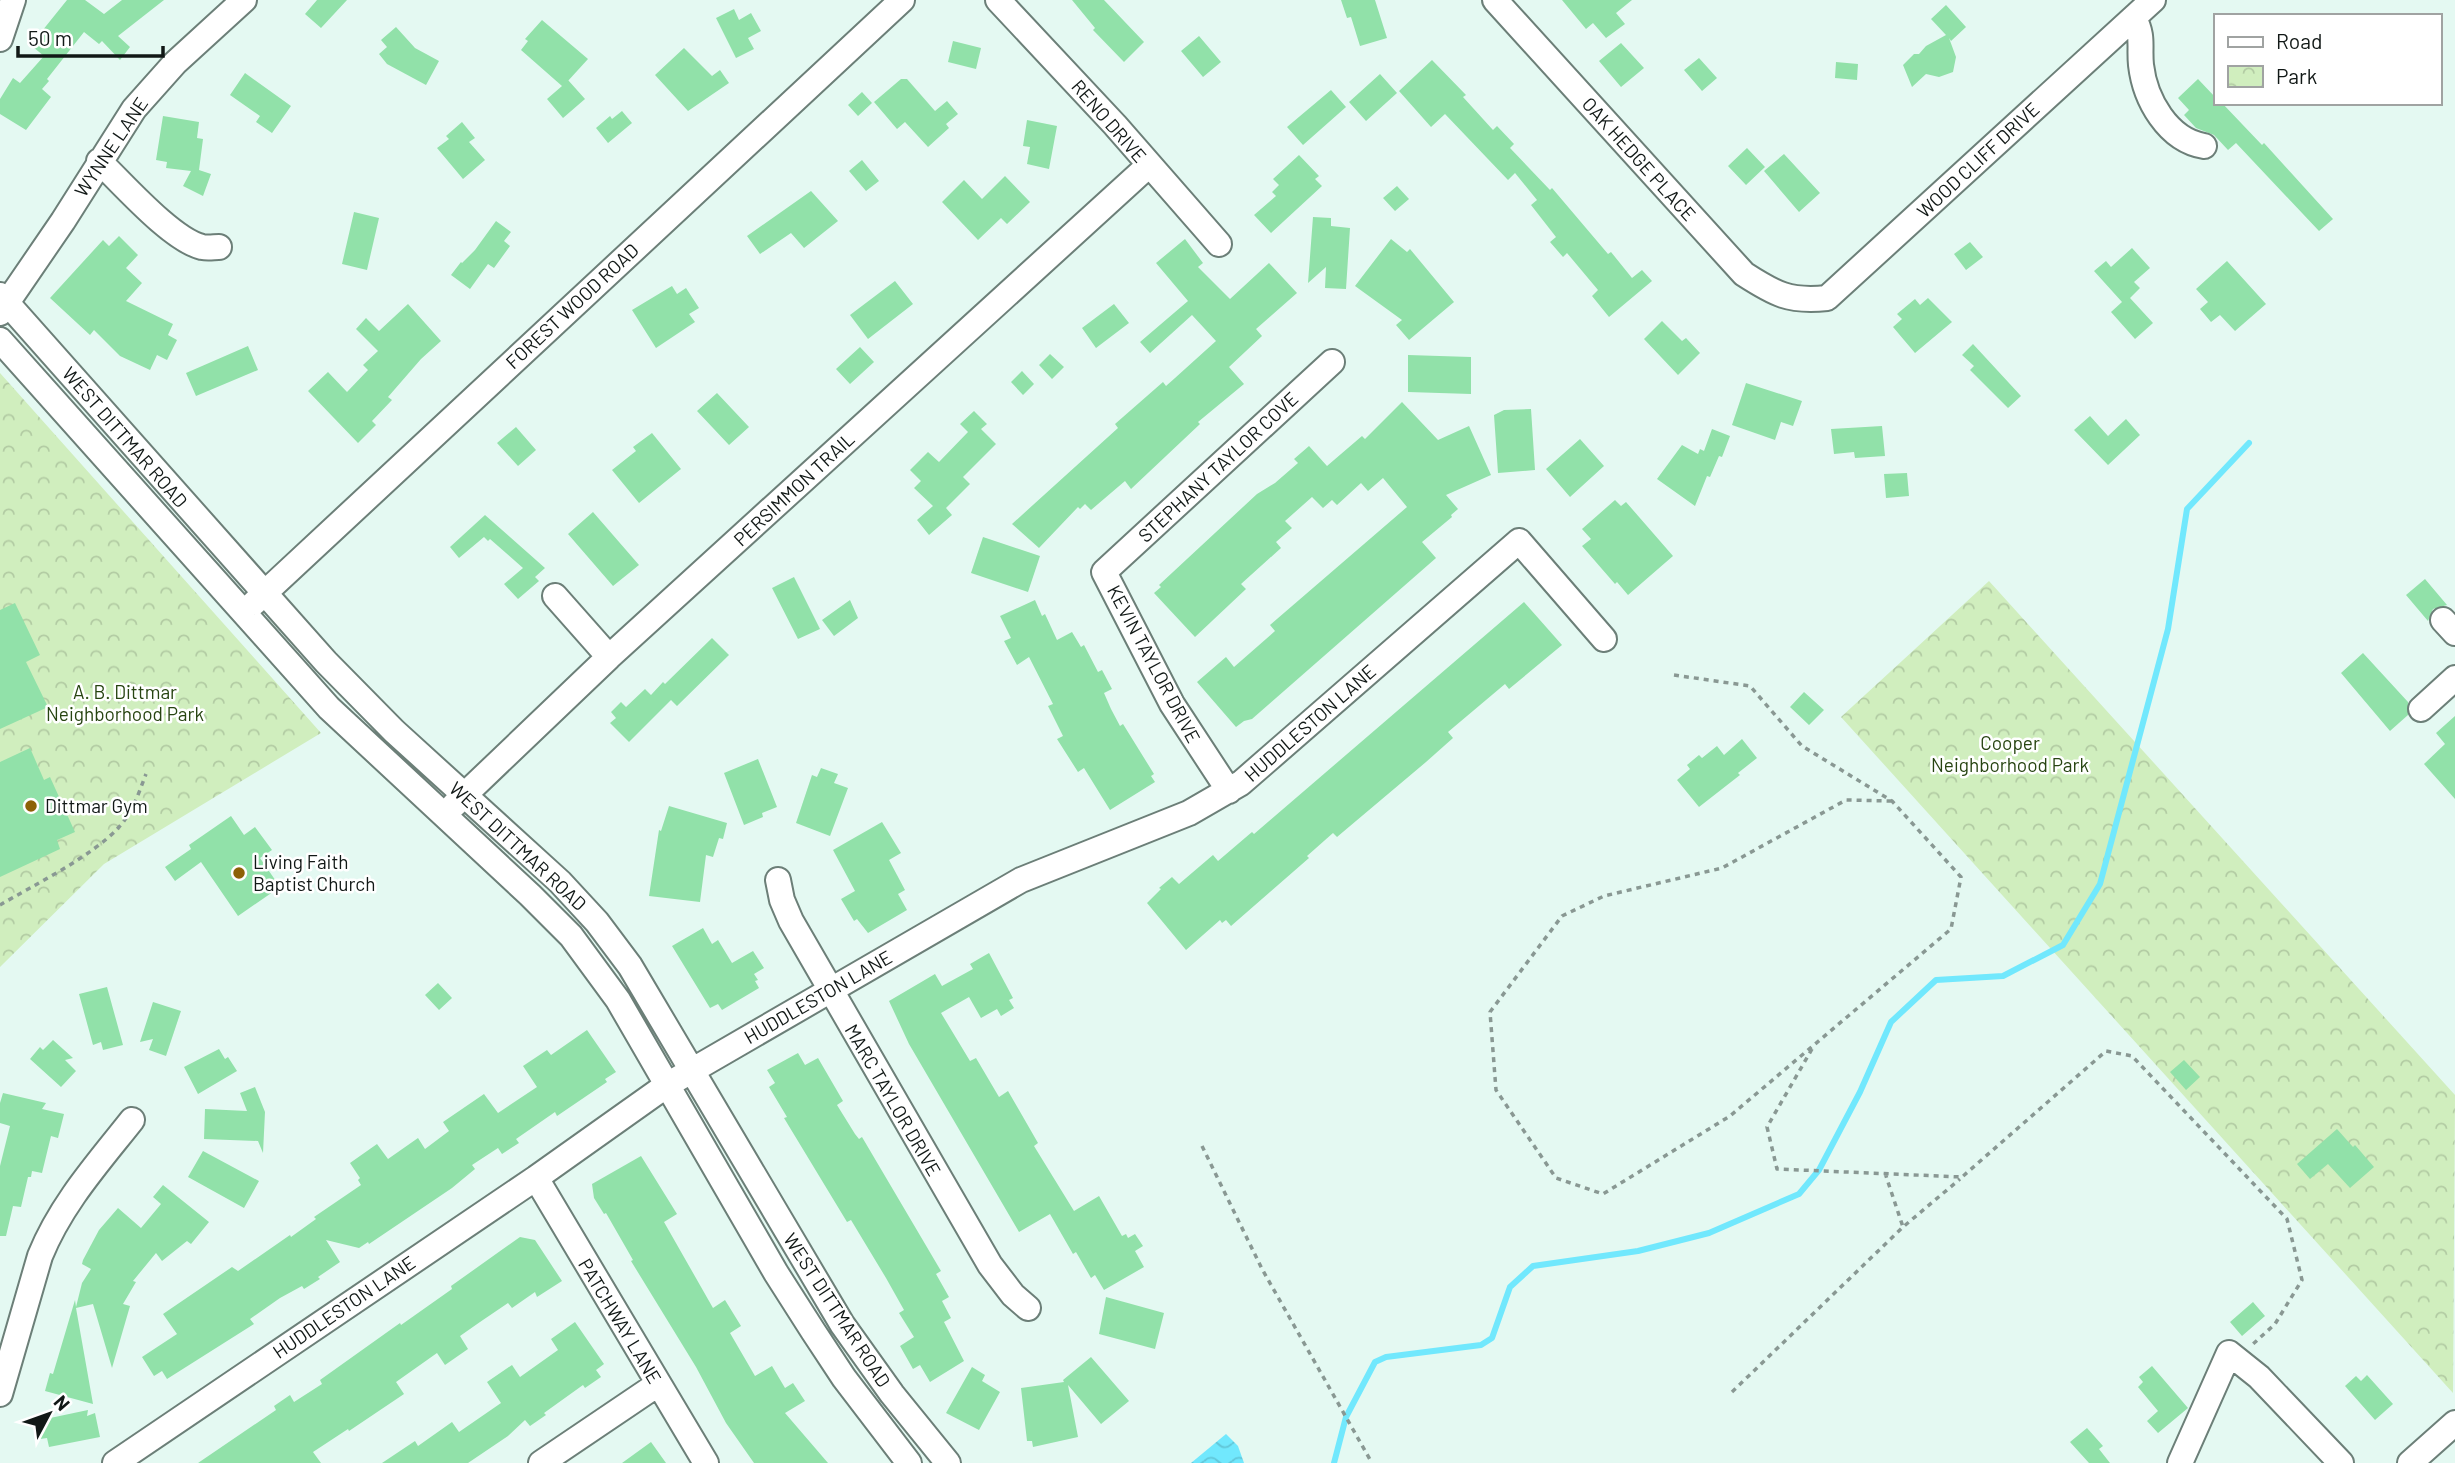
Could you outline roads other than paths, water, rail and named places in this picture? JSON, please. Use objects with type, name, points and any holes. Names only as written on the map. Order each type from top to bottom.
[{"type":"street","points":[[0,39],[13,0]]},
{"type":"street","name":"WYNNE LANE","points":[[2,304],[63,221],[134,109],[155,84],[244,0]]},
{"type":"street","name":"FOREST WOOD ROAD","points":[[243,613],[902,0]]},
{"type":"street","name":"RENO DRIVE","points":[[998,0],[1115,125],[1148,166],[1219,244]]},
{"type":"street","name":"OAK HEDGE PLACE","points":[[1496,0],[1744,274],[1768,290],[1795,299]]},
{"type":"street","name":"WOOD CLIFF DRIVE","points":[[1795,299],[1829,296],[2153,0]]},
{"type":"street","points":[[2134,18],[2142,35],[2141,62],[2145,85],[2152,101],[2179,137],[2192,144],[2204,146]]},
{"type":"street","points":[[99,161],[171,229],[189,242],[204,248],[219,247]]},
{"type":"street","name":"PERSIMMON TRAIL","points":[[442,814],[466,796],[609,657],[1148,166]]},
{"type":"street","name":"WEST DITTMAR ROAD","points":[[2,304],[363,701],[560,882],[597,922],[630,966],[842,1324],[892,1394],[948,1463]]},
{"type":"street","name":"WEST DITTMAR ROAD","points":[[0,340],[329,708],[571,936],[618,1000],[776,1273],[813,1331],[844,1378],[909,1463]]},
{"type":"street","name":"STEPHANY TAYLOR COVE","points":[[1104,572],[1332,362]]},
{"type":"street","name":"HUDDLESTON LANE","points":[[115,1463],[536,1178],[667,1085],[1021,880],[1189,813],[1229,791],[1519,541],[1604,639]]},
{"type":"street","name":"KEVIN TAYLOR DRIVE","points":[[1104,572],[1172,704],[1229,791]]},
{"type":"street","points":[[555,596],[609,657]]},
{"type":"street","points":[[2421,709],[2455,678]]},
{"type":"street","name":"MARC TAYLOR DRIVE","points":[[778,880],[782,900],[791,921],[990,1265],[1013,1295],[1028,1308]]},
{"type":"street","points":[[0,1394],[48,1236],[71,1198],[132,1120]]},
{"type":"street","name":"PATCHWAY LANE","points":[[536,1178],[706,1463]]},
{"type":"street","points":[[2180,1463],[2229,1353],[2259,1377],[2341,1463]]},
{"type":"street","points":[[541,1463],[658,1384]]},
{"type":"street","points":[[2410,1463],[2455,1423]]},
{"type":"water","points":[[1226,1434],[1238,1446],[1244,1463],[1191,1463]]},
{"type":"waterway","points":[[1334,1463],[1346,1417],[1375,1362],[1386,1357],[1481,1345],[1492,1338],[1510,1287],[1533,1266],[1638,1251],[1709,1233],[1799,1194],[1819,1170],[1860,1092],[1891,1022],[1936,980],[2003,976],[2063,945],[2100,884],[2168,629],[2187,509],[2249,443]]},
{"type":"place","name":"Dittmar Gym","points":[[31,806]]},
{"type":"place","name":"Living Faith Baptist Church","points":[[239,873]]},
{"type":"park label","name":"A. B. Dittmar Neighborhood Park","points":[[125,703]]},
{"type":"park label","name":"Cooper Neighborhood Park","points":[[2010,754]]}]
